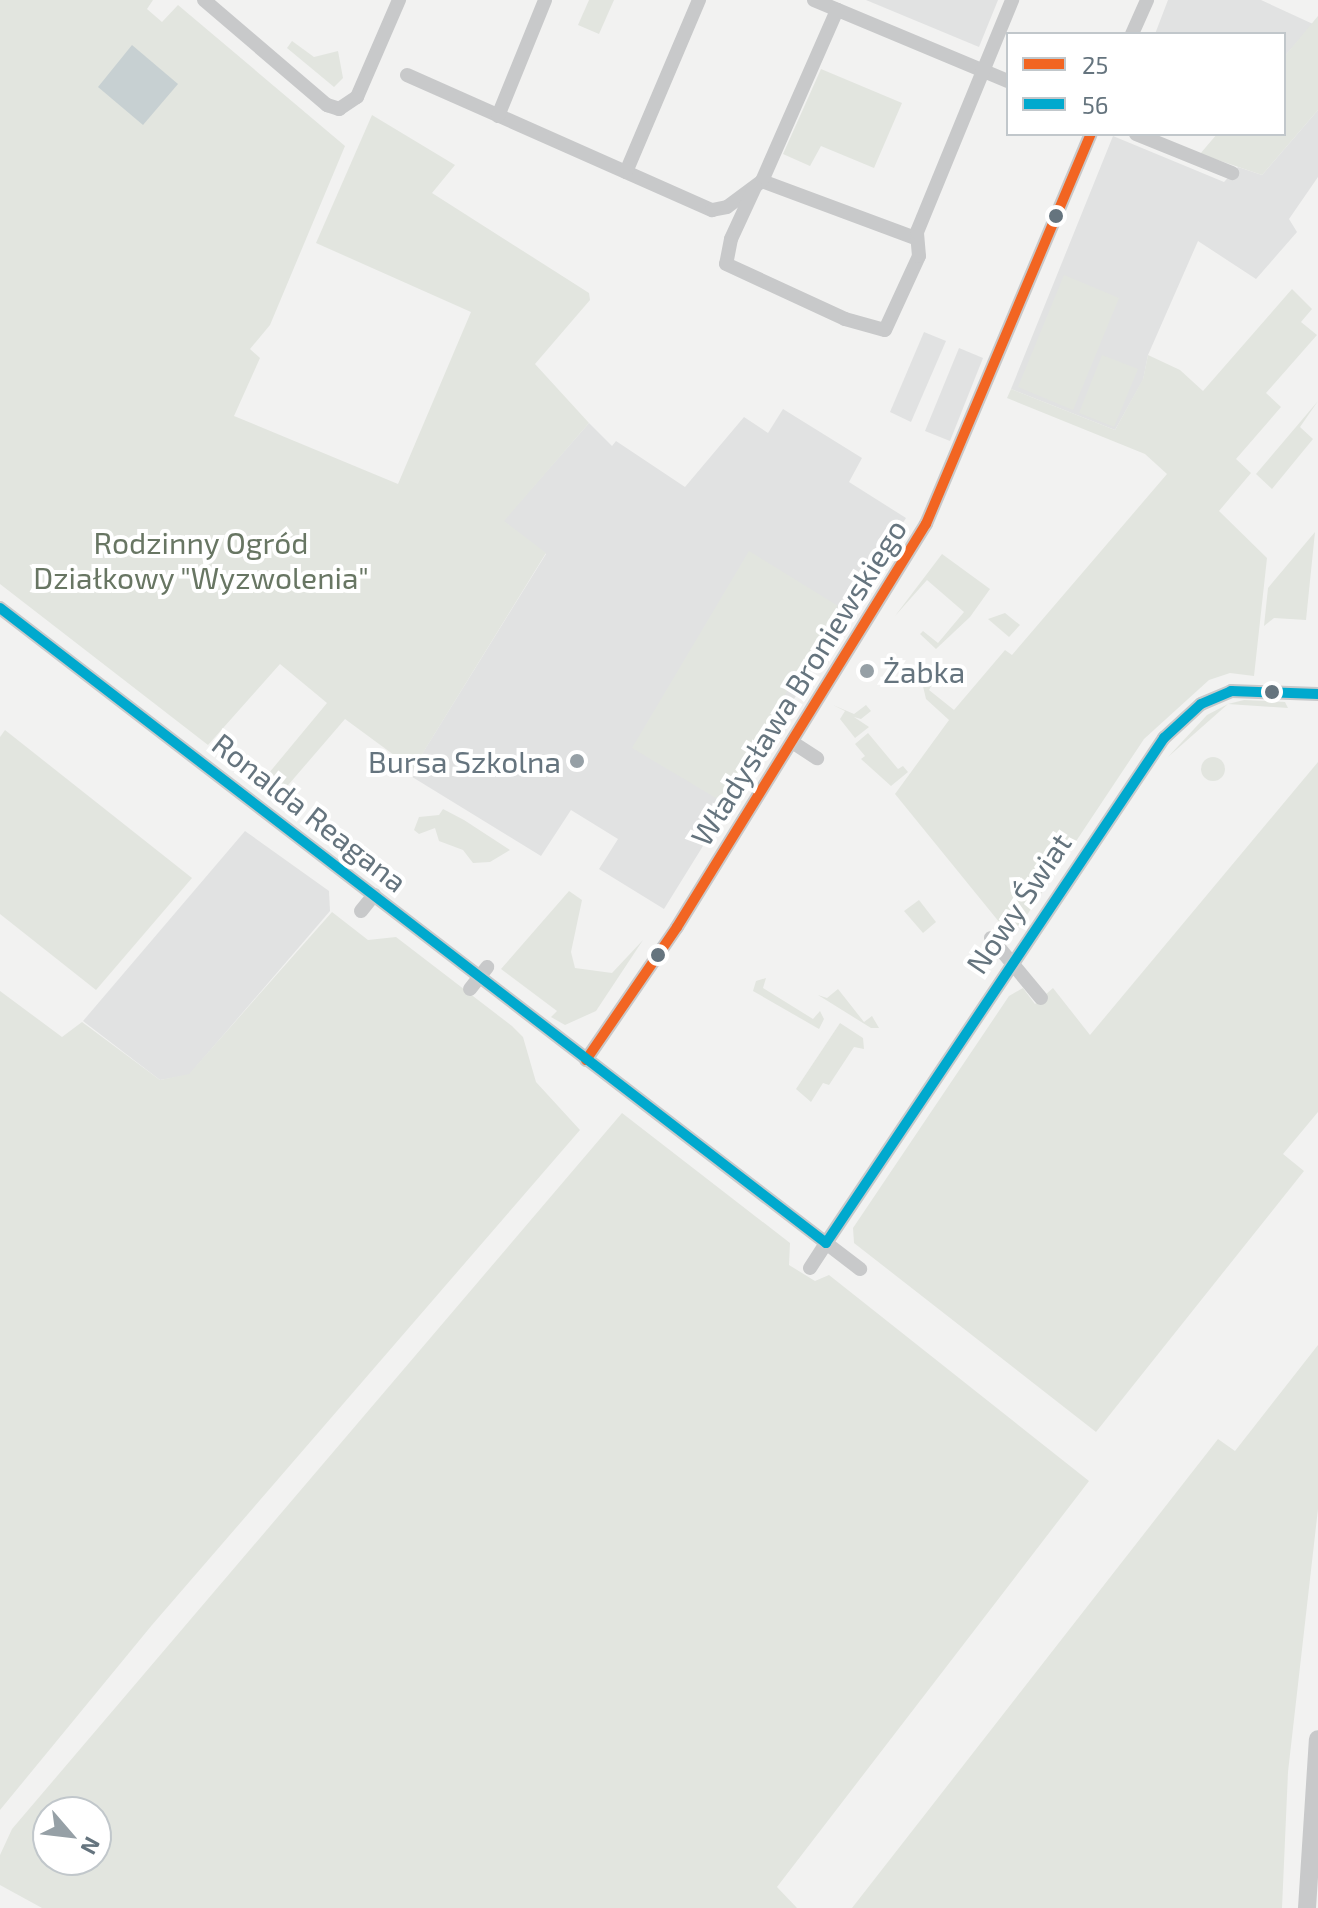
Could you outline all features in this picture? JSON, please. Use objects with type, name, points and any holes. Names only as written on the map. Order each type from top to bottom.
[{"type":"street","points":[[204,0],[327,105],[348,107],[363,84],[399,0]]},
{"type":"street","points":[[498,116],[545,0]]},
{"type":"street","points":[[626,172],[699,0]]},
{"type":"street","points":[[837,10],[738,223],[725,260],[739,270],[845,319],[885,330],[919,256],[915,238],[1012,0]]},
{"type":"street","points":[[1133,32],[1147,0]]},
{"type":"street","points":[[820,1],[1006,80]]},
{"type":"street","points":[[407,75],[738,223]]},
{"type":"street","name":"Władysława Broniewskiego","points":[[586,1060],[675,931],[935,507],[1090,136]]},
{"type":"street","points":[[1141,136],[1232,173]]},
{"type":"street","points":[[717,211],[758,184]]},
{"type":"street","points":[[758,184],[915,238]]},
{"type":"street","name":"Ronalda Reagana","points":[[0,608],[374,895],[484,972],[586,1060]]},
{"type":"street","name":"Nowy Świat","points":[[810,1268],[1010,962],[1175,726],[1201,704],[1231,691],[1318,694]]},
{"type":"street","points":[[792,742],[817,758]]},
{"type":"street","points":[[361,911],[374,895]]},
{"type":"street","points":[[991,938],[1041,998]]},
{"type":"street","points":[[470,989],[484,972]]},
{"type":"street","points":[[586,1060],[860,1269]]},
{"type":"street","points":[[1307,1908],[1318,1739]]},
{"type":"shaded area","points":[[866,0],[998,0],[979,47]]},
{"type":"shaded area","points":[[1168,0],[1261,0],[1313,24],[1286,55],[1286,32],[1156,32]]},
{"type":"shaded area","points":[[132,45],[178,84],[143,125],[98,87]]},
{"type":"shaded area","points":[[1318,110],[1318,177],[1289,219],[1297,232],[1256,279],[1198,241],[1148,355],[1143,380],[1115,430],[1011,389],[1113,136],[1224,182],[1238,167],[1262,175]]},
{"type":"shaded area","points":[[924,332],[946,341],[911,422],[890,412]]},
{"type":"shaded area","points":[[959,348],[983,358],[950,441],[925,431]]},
{"type":"shaded area","points":[[783,409],[862,458],[849,482],[906,518],[664,909],[599,869],[618,839],[571,810],[541,856],[409,775],[546,554],[503,521],[589,423],[612,446],[616,441],[685,487],[744,417],[768,433]]},
{"type":"shaded area","points":[[245,831],[329,891],[330,911],[189,1075],[160,1080],[83,1021]]},
{"type":"green space","name":"Rodzinny Ogród Działkowy \"Wyzwolenia\"","points":[[0,0],[153,0],[147,9],[162,22],[178,5],[345,146],[270,325],[250,349],[260,358],[234,416],[398,484],[471,312],[316,243],[372,115],[455,165],[432,193],[589,293],[590,300],[535,364],[589,423],[504,521],[546,553],[413,769],[345,719],[277,798],[259,785],[327,703],[280,664],[208,745],[0,584]]},
{"type":"green space","points":[[589,0],[614,0],[599,34],[578,25]]},
{"type":"green space","points":[[1318,16],[1318,110],[1262,175],[1200,154],[1215,136],[1286,136],[1286,55]]},
{"type":"green space","points":[[292,41],[314,57],[338,51],[343,78],[334,87],[287,48]]},
{"type":"green space","points":[[821,69],[902,103],[874,168],[821,146],[810,166],[783,154]]},
{"type":"green space","points":[[1064,275],[1119,298],[1073,410],[1018,387]]},
{"type":"green space","points":[[1292,289],[1312,309],[1301,322],[1317,335],[1266,393],[1281,407],[1236,459],[1251,473],[1219,511],[1267,558],[1254,676],[1230,673],[1209,680],[1144,739],[1017,930],[1004,928],[895,794],[949,720],[926,699],[922,682],[931,667],[938,674],[929,690],[954,710],[1005,650],[1012,655],[1167,474],[1145,454],[1007,398],[1011,389],[1115,430],[1143,379],[1148,355],[1180,370],[1203,391]]},
{"type":"green space","points":[[1102,355],[1138,369],[1114,427],[1079,413]]},
{"type":"green space","points":[[1318,401],[1300,427],[1313,439],[1272,489],[1256,474]]},
{"type":"green space","points":[[1315,532],[1306,620],[1274,618],[1264,626],[1268,588]]},
{"type":"green space","points":[[749,551],[838,606],[721,801],[632,748]]},
{"type":"green space","points":[[942,554],[990,589],[970,617],[936,649],[920,634],[923,631],[938,643],[964,612],[927,580],[895,616]]},
{"type":"green space","points":[[1005,613],[1020,625],[1009,637],[988,619]]},
{"type":"green space","points":[[1244,700],[1285,702],[1288,708],[1228,704]]},
{"type":"green space","points":[[1228,704],[1168,757],[1207,715]]},
{"type":"green space","points":[[833,705],[854,714],[866,705],[871,711],[861,719],[854,717],[869,727],[855,738],[840,719],[845,711]]},
{"type":"green space","points":[[5,730],[192,878],[96,990],[0,914],[0,737]]},
{"type":"green space","points":[[868,733],[898,769],[903,766],[908,772],[891,786],[861,759],[865,756],[855,744]]},
{"type":"green space","points":[[1213,757],[1221,761],[1225,769],[1221,777],[1213,781],[1205,777],[1201,769],[1205,761]]},
{"type":"green space","points":[[1318,762],[1318,1112],[1283,1154],[1304,1171],[1096,1432],[854,1243],[853,1228],[1009,996],[1023,988],[1035,1004],[1053,988],[1090,1035]]},
{"type":"green space","points":[[443,809],[510,850],[490,862],[473,863],[463,850],[439,841],[435,828],[419,834],[414,830],[419,817],[439,815]]},
{"type":"green space","points":[[569,891],[582,900],[571,952],[575,968],[612,973],[643,940],[596,1011],[565,1025],[551,1017],[557,1011],[501,969]]},
{"type":"green space","points":[[919,900],[936,922],[923,933],[904,911]]},
{"type":"green space","points":[[332,912],[368,940],[396,937],[512,1026],[523,1037],[536,1082],[580,1130],[152,1625],[0,1810],[0,991],[62,1037],[82,1022],[160,1080],[189,1074]]},
{"type":"green space","points":[[766,978],[763,988],[813,1019],[820,1011],[824,1019],[819,1029],[753,991],[756,981]]},
{"type":"green space","points":[[838,989],[864,1022],[872,1016],[879,1028],[871,1028],[818,995],[827,998]]},
{"type":"green space","points":[[840,1023],[863,1038],[864,1049],[854,1047],[829,1085],[823,1083],[811,1102],[796,1089]]},
{"type":"green space","points":[[622,1113],[790,1243],[789,1265],[815,1281],[829,1275],[1089,1481],[777,1887],[797,1908],[42,1908],[0,1885],[0,1855],[12,1829],[32,1806],[32,1876],[112,1876],[112,1796],[40,1796]]},
{"type":"green space","points":[[1318,1345],[1318,1509],[1288,1772],[1282,1908],[852,1908],[1218,1439],[1235,1451]]},
{"type":"transit line","name":"25","points":[[586,1060],[677,927],[926,524],[1090,136]]},
{"type":"transit line","name":"56","points":[[0,608],[826,1243],[1164,738],[1201,704],[1231,691],[1318,694]]},
{"type":"place","name":"Żabka","points":[[867,671]]},
{"type":"place","name":"Bursa Szkolna","points":[[577,761]]}]
